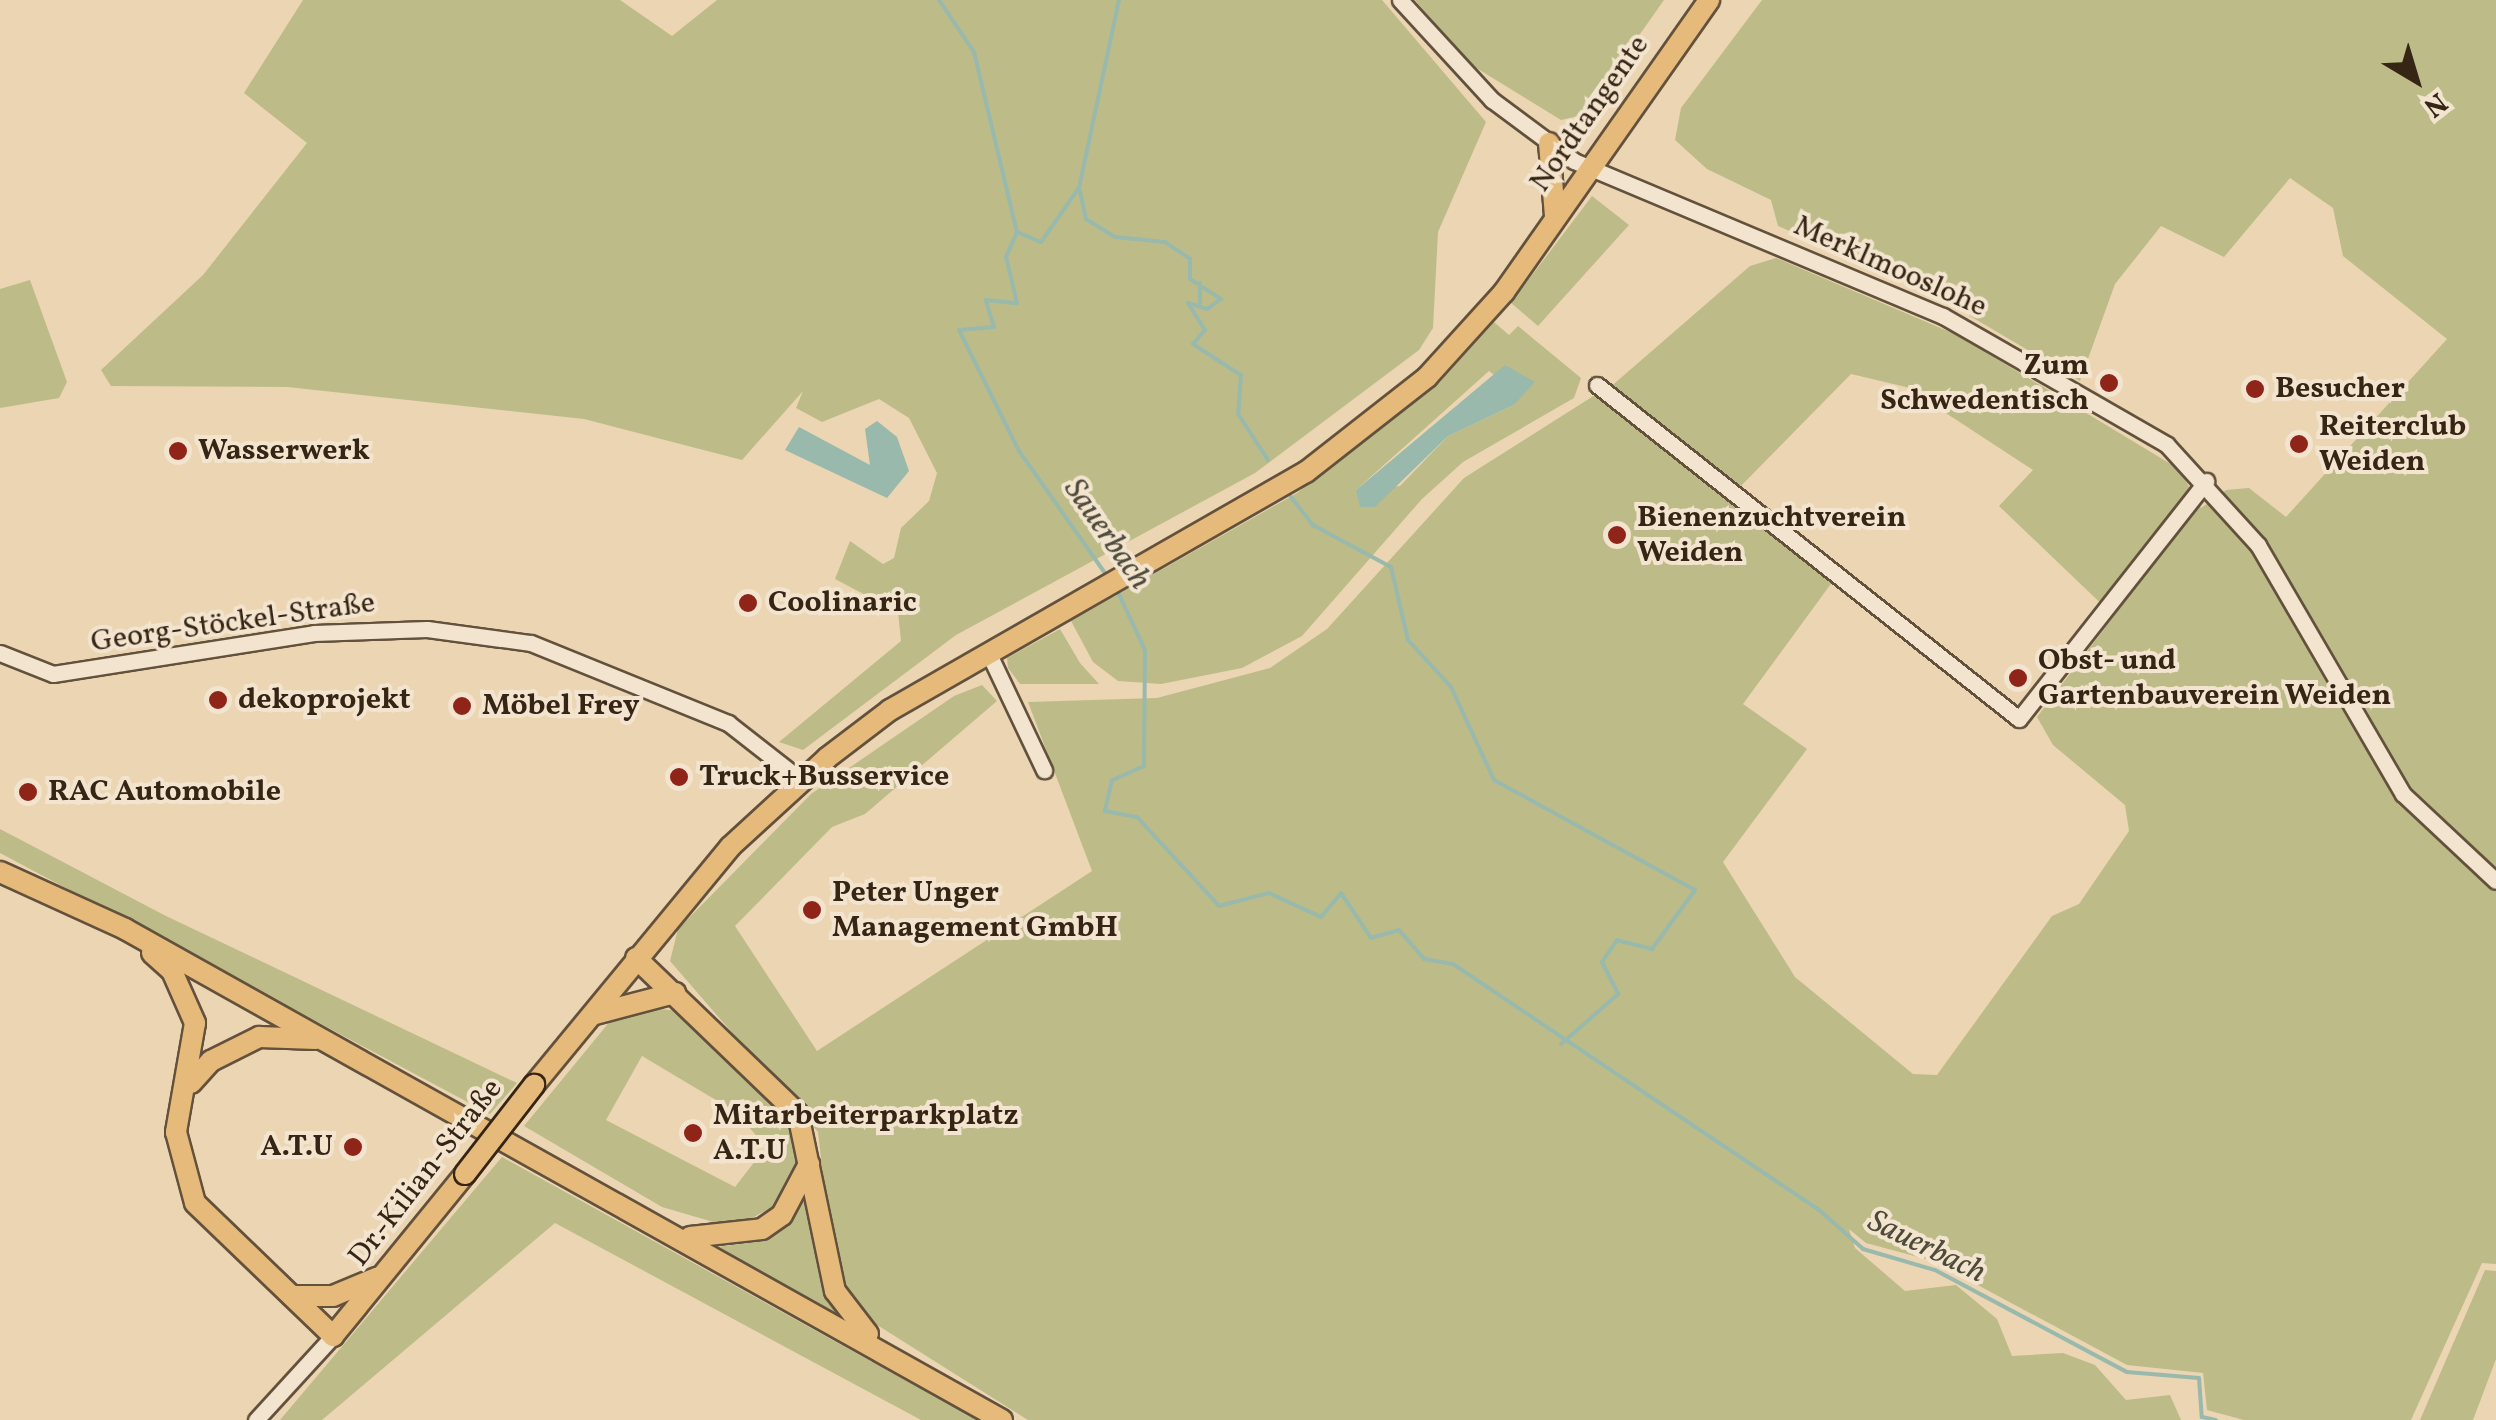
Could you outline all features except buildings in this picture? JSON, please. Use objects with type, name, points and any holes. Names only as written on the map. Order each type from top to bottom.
[{"type":"main road","name":"Nordtangente","points":[[988,652],[1132,574],[1374,424],[1427,378],[1522,266],[1710,0]]},
{"type":"main road","points":[[1549,143],[1555,216]]},
{"type":"main road","name":"Dr.-Kilian-Straße","points":[[332,1336],[636,958],[801,780],[890,710],[988,652]]},
{"type":"main road","points":[[0,872],[125,929],[682,1236],[1002,1420]]},
{"type":"main road","points":[[125,929],[188,997],[197,1050],[176,1132],[194,1203],[332,1336]]},
{"type":"main road","points":[[636,958],[786,1097],[810,1162],[835,1291],[884,1350]]},
{"type":"main road","points":[[588,1018],[675,994]]},
{"type":"main road","points":[[186,1088],[211,1061],[259,1037],[326,1040]]},
{"type":"main road","points":[[682,1236],[762,1229],[791,1202],[810,1162]]},
{"type":"main road","points":[[292,1296],[333,1296],[386,1272]]},
{"type":"street","name":"Merklmooslohe","points":[[1400,0],[1446,56],[1549,143],[1588,169],[1943,316],[2120,416],[2206,482],[2242,524],[2402,794],[2496,881]]},
{"type":"street","points":[[1596,385],[2019,719],[2206,482]]},
{"type":"street","name":"Georg-Stöckel-Straße","points":[[0,653],[53,674],[314,633],[427,629],[531,643],[728,723],[801,780]]},
{"type":"street","points":[[988,652],[1044,770]]},
{"type":"street","name":"Dr.-Kilian-Straße","points":[[256,1420],[332,1336]]},
{"type":"shaded area","points":[[303,0],[620,0],[672,36],[717,0],[1382,0],[1486,122],[1438,232],[1433,328],[1419,350],[1255,473],[956,635],[803,750],[779,742],[901,641],[898,612],[835,579],[850,541],[883,564],[894,558],[901,528],[929,501],[937,473],[909,418],[879,399],[822,422],[796,408],[803,391],[742,460],[584,419],[287,387],[111,386],[101,370],[203,275],[307,143],[244,93]]},
{"type":"shaded area","points":[[1415,0],[1664,0],[1583,115],[1561,120],[1465,61]]},
{"type":"shaded area","points":[[1762,0],[2496,0],[2496,1264],[2482,1263],[2411,1420],[2244,1420],[2207,1410],[2203,1373],[2127,1365],[1933,1261],[1866,1243],[1849,1229],[1855,1248],[1905,1291],[1956,1285],[1997,1319],[2012,1356],[2063,1353],[2095,1365],[2126,1400],[2170,1395],[2181,1420],[1028,1420],[855,1311],[830,1237],[818,1132],[670,961],[678,929],[811,794],[954,696],[982,685],[997,701],[865,814],[832,827],[735,926],[817,1051],[1092,871],[1028,702],[1157,698],[1270,668],[1327,629],[1464,478],[1595,395],[1833,581],[1743,704],[1807,749],[1723,862],[1795,977],[1913,1074],[1937,1075],[2052,916],[2079,904],[2129,831],[2125,805],[2053,745],[2037,717],[2114,616],[1999,506],[2033,470],[1906,387],[1851,374],[1738,489],[1608,389],[1750,266],[1776,258],[1957,335],[2179,469],[2201,508],[2226,490],[2249,488],[2286,517],[2447,339],[2343,256],[2333,208],[2290,178],[2224,257],[2161,226],[2115,284],[2080,381],[1921,287],[1778,226],[1771,200],[1707,169],[1675,140],[1681,108]]},
{"type":"shaded area","points":[[1592,196],[1629,225],[1538,326],[1511,303]]},
{"type":"shaded area","points":[[30,280],[67,382],[59,398],[0,408],[0,289]]},
{"type":"shaded area","points":[[1494,322],[1509,335],[1518,326],[1581,378],[1574,398],[1463,462],[1422,499],[1302,636],[1242,668],[1161,684],[1118,681],[1093,662],[1071,621],[1297,493],[1439,383]],"holes":[[[1489,371],[1520,396],[1514,405],[1448,436],[1400,486],[1356,490]]]},
{"type":"shaded area","points":[[1505,365],[1535,382],[1514,405],[1448,436],[1375,507],[1360,507],[1356,490]]},
{"type":"shaded area","points":[[877,421],[897,437],[909,471],[887,498],[785,450],[799,427],[870,465],[865,429]]},
{"type":"shaded area","points":[[1060,629],[1080,663],[1099,684],[1020,684],[1008,668],[1007,658]]},
{"type":"shaded area","points":[[0,829],[166,916],[517,1083],[490,1114],[0,853]]},
{"type":"shaded area","points":[[648,1008],[671,1010],[780,1107],[798,1136],[799,1167],[776,1205],[734,1228],[662,1207],[524,1126],[611,1020]],"holes":[[[642,1056],[736,1112],[766,1147],[735,1187],[606,1120]]]},
{"type":"shaded area","points":[[502,1157],[977,1420],[921,1420],[555,1223],[322,1420],[280,1420]]},
{"type":"shaded area","points":[[809,1193],[812,1241],[839,1315],[717,1247],[763,1241]]},
{"type":"shaded area","points":[[2485,1270],[2496,1271],[2496,1359],[2473,1420],[2420,1420]]},
{"type":"waterway","points":[[939,0],[974,52],[1017,232]]},
{"type":"waterway","name":"Sauerbach","points":[[1107,576],[1019,451],[959,330],[994,327],[986,300],[1017,303],[1006,257],[1017,232],[1041,242],[1079,188],[1119,0]]},
{"type":"waterway","name":"Sauerbach","points":[[1080,191],[1086,219],[1115,237],[1165,242],[1190,259],[1190,279],[1221,299],[1207,309],[1188,303],[1205,330],[1193,344],[1241,375],[1238,414],[1268,460]]},
{"type":"waterway","name":"Sauerbach","points":[[1200,283],[1200,303]]},
{"type":"waterway","name":"Sauerbach","points":[[1291,497],[1313,525],[1391,567],[1408,640],[1451,687],[1494,780],[1695,890],[1652,949],[1617,940],[1602,962],[1618,994],[1561,1044]]},
{"type":"waterway","name":"Sauerbach","points":[[1116,588],[1145,650],[1144,766],[1112,780],[1105,811],[1137,817],[1219,906],[1269,893],[1321,917],[1341,893],[1371,938],[1399,930],[1424,959],[1453,964],[1818,1209],[1863,1249],[1935,1270],[2127,1372],[2199,1378],[2202,1417],[2216,1420]]},
{"type":"place","name":"Zum Schwedentisch","points":[[2109,383]]},
{"type":"place","name":"Besucher","points":[[2255,389]]},
{"type":"place","name":"Reiterclub Weiden","points":[[2299,444]]},
{"type":"place","name":"Wasserwerk","points":[[178,451]]},
{"type":"place","name":"Bienenzuchtverein Weiden","points":[[1617,535]]},
{"type":"place","name":"Coolinaric","points":[[748,603]]},
{"type":"place","name":"Obst- und Gartenbauverein Weiden","points":[[2018,678]]},
{"type":"place","name":"dekoprojekt","points":[[218,700]]},
{"type":"place","name":"Möbel Frey","points":[[462,706]]},
{"type":"place","name":"Truck+Busservice","points":[[679,777]]},
{"type":"place","name":"RAC Automobile","points":[[28,792]]},
{"type":"place","name":"Peter Unger Management GmbH","points":[[812,910]]},
{"type":"place","name":"Mitarbeiterparkplatz A.T.U","points":[[693,1133]]},
{"type":"place","name":"A.T.U","points":[[353,1147]]}]
